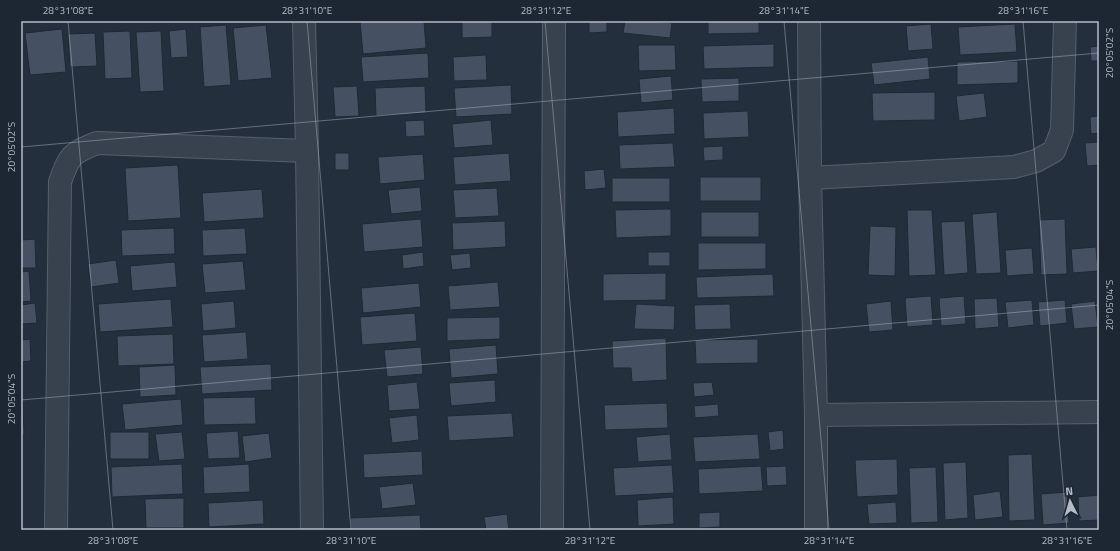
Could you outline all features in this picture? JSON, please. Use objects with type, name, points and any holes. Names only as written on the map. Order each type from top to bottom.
[{"type":"street","points":[[304,21],[312,530]]},
{"type":"street","points":[[552,530],[554,21]]},
{"type":"street","points":[[808,21],[816,415],[816,530]]},
{"type":"street","points":[[810,178],[1014,167],[1036,161],[1054,151],[1062,130],[1064,21]]},
{"type":"street","points":[[56,530],[60,182],[67,162],[79,150],[97,144],[307,151]]},
{"type":"street","points":[[816,415],[1099,412]]},
{"type":"building","points":[[360,21],[424,21],[426,48],[363,54]]},
{"type":"building","points":[[462,21],[492,21],[492,37],[462,38]]},
{"type":"building","points":[[589,21],[607,21],[607,32],[589,33]]},
{"type":"building","points":[[625,21],[672,23],[670,38],[623,33]]},
{"type":"building","points":[[708,21],[759,21],[759,33],[708,34]]},
{"type":"building","points":[[931,24],[933,49],[908,51],[906,26]]},
{"type":"building","points":[[1015,24],[1017,52],[960,55],[958,27]]},
{"type":"building","points":[[226,25],[231,85],[204,87],[200,27]]},
{"type":"building","points":[[266,25],[272,78],[238,81],[233,28]]},
{"type":"building","points":[[62,29],[66,72],[30,75],[25,33]]},
{"type":"building","points":[[186,29],[188,57],[171,58],[169,31]]},
{"type":"building","points":[[130,31],[132,78],[105,79],[103,32]]},
{"type":"building","points":[[161,31],[164,91],[140,92],[136,32]]},
{"type":"building","points":[[95,33],[97,66],[70,67],[68,34]]},
{"type":"building","points":[[774,44],[774,67],[704,69],[703,46]]},
{"type":"building","points":[[638,45],[675,45],[676,70],[639,71]]},
{"type":"building","points":[[1099,46],[1099,61],[1091,61],[1090,47]]},
{"type":"building","points":[[428,53],[429,78],[363,82],[361,57]]},
{"type":"building","points":[[486,55],[487,80],[454,81],[453,57]]},
{"type":"building","points":[[928,57],[930,79],[874,85],[871,63]]},
{"type":"building","points":[[1018,61],[1018,83],[957,85],[957,62]]},
{"type":"building","points":[[671,76],[673,100],[641,103],[639,79]]},
{"type":"building","points":[[739,78],[739,101],[702,102],[701,79]]},
{"type":"building","points":[[511,85],[512,114],[456,117],[454,88]]},
{"type":"building","points":[[357,86],[359,116],[335,117],[333,87]]},
{"type":"building","points":[[425,86],[426,113],[376,116],[375,88]]},
{"type":"building","points":[[935,92],[935,120],[873,121],[872,93]]},
{"type":"building","points":[[984,93],[987,117],[959,121],[956,96]]},
{"type":"building","points":[[674,108],[675,134],[618,137],[617,112]]},
{"type":"building","points":[[748,111],[749,137],[704,139],[703,113]]},
{"type":"building","points":[[1099,116],[1099,133],[1091,134],[1090,117]]},
{"type":"building","points":[[424,120],[425,136],[406,137],[405,121]]},
{"type":"building","points":[[491,120],[493,145],[454,148],[452,124]]},
{"type":"building","points":[[1099,142],[1099,165],[1087,166],[1085,143]]},
{"type":"building","points":[[673,143],[675,167],[620,169],[619,145]]},
{"type":"building","points":[[723,146],[723,160],[704,161],[703,147]]},
{"type":"building","points":[[335,153],[349,153],[349,170],[335,170]]},
{"type":"building","points":[[509,153],[511,181],[455,185],[453,157]]},
{"type":"building","points":[[423,154],[425,180],[380,184],[378,157]]},
{"type":"building","points":[[178,165],[181,218],[128,221],[125,168]]},
{"type":"building","points":[[604,169],[606,188],[585,190],[584,171]]},
{"type":"building","points":[[700,177],[761,177],[761,201],[700,201]]},
{"type":"building","points":[[612,178],[670,178],[670,202],[612,202]]},
{"type":"building","points":[[420,187],[422,211],[391,214],[388,190]]},
{"type":"building","points":[[497,188],[499,216],[455,218],[453,190]]},
{"type":"building","points":[[262,189],[264,218],[204,222],[202,193]]},
{"type":"building","points":[[671,209],[671,236],[616,238],[615,210]]},
{"type":"building","points":[[907,210],[932,210],[936,275],[909,276]]},
{"type":"building","points":[[701,212],[759,212],[759,237],[701,237]]},
{"type":"building","points":[[997,212],[1001,273],[976,274],[972,214]]},
{"type":"building","points":[[421,219],[423,247],[364,252],[362,224]]},
{"type":"building","points":[[1065,219],[1067,274],[1041,275],[1039,220]]},
{"type":"building","points":[[505,221],[506,247],[453,250],[452,223]]},
{"type":"building","points":[[965,221],[968,273],[944,275],[941,222]]},
{"type":"building","points":[[870,226],[896,227],[895,276],[868,275]]},
{"type":"building","points":[[174,228],[175,254],[122,256],[121,230]]},
{"type":"building","points":[[245,228],[247,254],[203,256],[202,230]]},
{"type":"building","points":[[35,239],[36,268],[21,268],[21,240]]},
{"type":"building","points":[[698,243],[766,243],[766,269],[698,270]]},
{"type":"building","points":[[1096,247],[1098,271],[1073,273],[1071,249]]},
{"type":"building","points":[[1032,248],[1034,274],[1007,276],[1005,250]]},
{"type":"building","points":[[423,252],[424,266],[403,269],[402,255]]},
{"type":"building","points":[[648,252],[670,252],[670,266],[648,266]]},
{"type":"building","points":[[470,253],[471,268],[452,270],[450,255]]},
{"type":"building","points":[[116,260],[119,283],[91,287],[88,264]]},
{"type":"building","points":[[243,261],[246,290],[205,293],[202,264]]},
{"type":"building","points":[[175,262],[177,287],[132,291],[130,266]]},
{"type":"building","points":[[29,271],[31,301],[21,302],[21,272]]},
{"type":"building","points":[[666,273],[666,300],[603,301],[603,274]]},
{"type":"building","points":[[773,274],[774,296],[697,298],[696,277]]},
{"type":"building","points":[[498,282],[500,307],[450,310],[448,286]]},
{"type":"building","points":[[419,283],[421,307],[363,313],[361,288]]},
{"type":"building","points":[[931,296],[933,325],[907,327],[905,298]]},
{"type":"building","points":[[964,296],[966,324],[941,326],[939,298]]},
{"type":"building","points":[[997,298],[999,327],[975,329],[974,299]]},
{"type":"building","points":[[171,299],[173,327],[100,332],[98,304]]},
{"type":"building","points":[[1032,300],[1034,325],[1008,328],[1005,302]]},
{"type":"building","points":[[1065,300],[1067,323],[1040,326],[1038,302]]},
{"type":"building","points":[[234,301],[236,328],[203,331],[201,304]]},
{"type":"building","points":[[891,301],[893,330],[869,332],[866,304]]},
{"type":"building","points":[[1095,301],[1098,327],[1074,329],[1071,304]]},
{"type":"building","points":[[35,303],[37,323],[21,324],[21,305]]},
{"type":"building","points":[[636,304],[675,306],[674,330],[634,329]]},
{"type":"building","points":[[730,304],[731,329],[695,330],[694,305]]},
{"type":"building","points":[[415,313],[417,341],[362,345],[360,317]]},
{"type":"building","points":[[500,317],[500,339],[447,341],[447,318]]},
{"type":"building","points":[[246,332],[248,359],[204,362],[202,335]]},
{"type":"building","points":[[173,334],[174,364],[118,366],[117,336]]},
{"type":"building","points":[[666,338],[667,380],[632,382],[631,368],[613,368],[612,341]]},
{"type":"building","points":[[30,339],[31,361],[21,362],[21,340]]},
{"type":"building","points":[[758,339],[758,363],[696,364],[695,340]]},
{"type":"building","points":[[496,345],[498,374],[451,378],[449,349]]},
{"type":"building","points":[[421,347],[423,374],[387,377],[384,350]]},
{"type":"building","points":[[271,364],[272,390],[202,394],[200,367]]},
{"type":"building","points":[[175,365],[176,395],[140,397],[139,367]]},
{"type":"building","points":[[495,380],[496,402],[451,406],[449,383]]},
{"type":"building","points":[[417,382],[420,409],[389,411],[387,385]]},
{"type":"building","points":[[712,382],[714,395],[694,397],[693,383]]},
{"type":"building","points":[[255,397],[256,424],[204,425],[203,398]]},
{"type":"building","points":[[181,399],[183,425],[125,430],[122,404]]},
{"type":"building","points":[[21,402],[23,402],[24,435],[21,435]]},
{"type":"building","points":[[667,403],[668,428],[605,430],[604,405]]},
{"type":"building","points":[[718,404],[719,416],[695,418],[694,406]]},
{"type":"building","points":[[512,413],[514,437],[449,441],[447,416]]},
{"type":"building","points":[[417,415],[419,440],[392,443],[389,418]]},
{"type":"building","points":[[783,430],[784,449],[770,451],[768,432]]},
{"type":"building","points":[[238,431],[240,458],[208,459],[206,433]]},
{"type":"building","points":[[110,432],[149,432],[149,459],[110,459]]},
{"type":"building","points":[[182,432],[185,459],[159,461],[155,434]]},
{"type":"building","points":[[269,433],[272,458],[245,462],[242,436]]},
{"type":"building","points":[[670,434],[672,460],[638,462],[636,437]]},
{"type":"building","points":[[758,434],[760,459],[695,462],[693,437]]},
{"type":"building","points":[[422,451],[423,475],[364,478],[363,454]]},
{"type":"building","points":[[1032,454],[1035,520],[1009,521],[1008,455]]},
{"type":"building","points":[[897,459],[898,495],[857,497],[855,460]]},
{"type":"building","points":[[966,462],[968,518],[945,520],[943,463]]},
{"type":"building","points":[[182,464],[183,494],[112,497],[111,467]]},
{"type":"building","points":[[249,464],[250,492],[204,494],[203,467]]},
{"type":"building","points":[[672,465],[674,493],[615,496],[613,468]]},
{"type":"building","points":[[761,466],[763,491],[699,494],[698,469]]},
{"type":"building","points":[[786,466],[787,485],[767,486],[766,467]]},
{"type":"building","points":[[936,467],[938,522],[911,523],[909,468]]},
{"type":"building","points":[[413,483],[416,505],[382,509],[379,487]]},
{"type":"building","points":[[1000,491],[1003,517],[975,520],[973,495]]},
{"type":"building","points":[[1067,492],[1069,523],[1043,525],[1041,494]]},
{"type":"building","points":[[1099,495],[1099,520],[1079,521],[1078,497]]},
{"type":"building","points":[[673,497],[674,524],[638,526],[637,500]]},
{"type":"building","points":[[184,498],[184,528],[146,528],[145,499]]},
{"type":"building","points":[[263,500],[264,524],[209,527],[208,503]]},
{"type":"building","points":[[896,502],[897,523],[869,524],[867,504]]},
{"type":"building","points":[[720,512],[720,527],[699,528],[699,513]]},
{"type":"building","points":[[507,514],[509,530],[486,530],[484,517]]},
{"type":"building","points":[[420,515],[421,530],[351,530],[350,518]]}]
